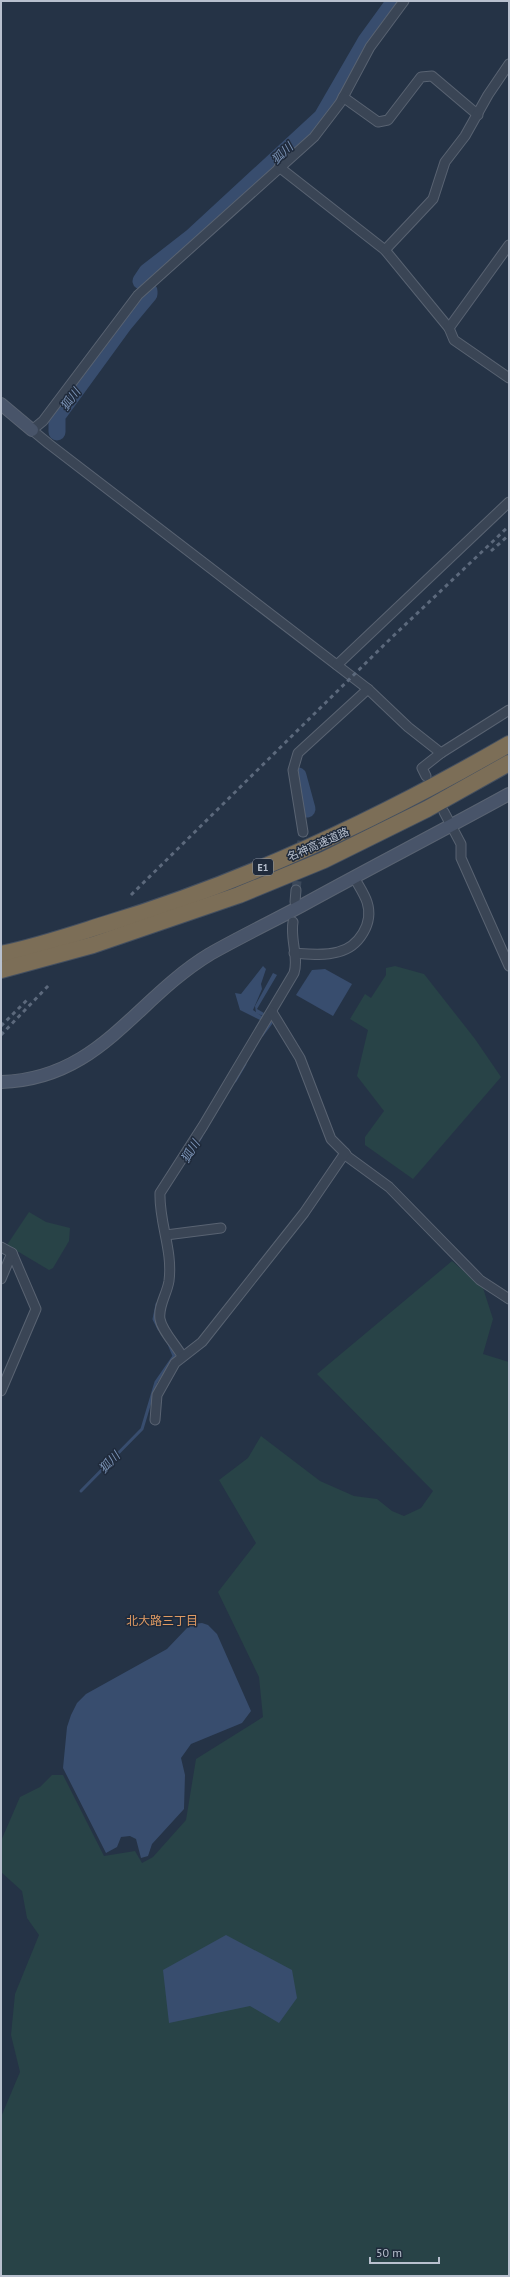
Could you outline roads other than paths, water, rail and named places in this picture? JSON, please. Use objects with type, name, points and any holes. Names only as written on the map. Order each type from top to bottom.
[{"type":"highway","name":"名神高速道路","points":[[1,954],[159,908],[313,847],[447,780],[509,744]]},
{"type":"highway","name":"名神高速道路","points":[[1,970],[93,945],[239,895],[324,860],[427,809],[509,763]]},
{"type":"street","points":[[32,430],[43,421],[138,295],[314,137],[343,97],[370,47],[404,1]]},
{"type":"street","points":[[385,250],[433,199],[444,162],[465,136],[488,95],[509,64]]},
{"type":"street","points":[[343,97],[378,122],[388,120],[422,77],[432,76],[478,115]]},
{"type":"street","points":[[279,167],[385,250],[449,328],[454,340],[509,378]]},
{"type":"street","points":[[449,328],[509,245]]},
{"type":"street","points":[[1,404],[49,444],[338,665],[368,689],[408,727],[441,753]]},
{"type":"street","points":[[338,665],[509,502]]},
{"type":"street","points":[[303,832],[293,770],[294,762],[298,753],[368,689]]},
{"type":"street","points":[[426,776],[422,768],[441,753],[509,710]]},
{"type":"street","points":[[2,1082],[43,1075],[84,1058],[113,1036],[163,988],[199,962],[509,794]]},
{"type":"street","points":[[444,812],[461,844],[461,858],[509,966]]},
{"type":"street","points":[[294,953],[338,952],[358,941],[366,929],[367,903],[354,877]]},
{"type":"street","points":[[295,902],[296,890]]},
{"type":"street","points":[[182,1356],[160,1321],[159,1311],[168,1283],[170,1265],[166,1235],[159,1206],[160,1193],[203,1126],[294,973],[297,963],[291,936],[293,922]]},
{"type":"street","points":[[272,1012],[300,1058],[331,1139],[348,1157],[389,1187],[480,1280],[509,1299]]},
{"type":"street","points":[[155,1420],[157,1395],[161,1385],[175,1363],[182,1356],[202,1342],[304,1213],[345,1153]]},
{"type":"street","points":[[166,1235],[220,1228]]},
{"type":"street","points":[[1,1246],[12,1253],[36,1309],[1,1391]]},
{"type":"street","points":[[1,1279],[12,1253]]},
{"type":"water","points":[[263,966],[266,969],[261,984],[262,989],[253,1010],[263,1017],[260,1020],[240,1010],[235,993],[241,994]]},
{"type":"water","points":[[325,969],[352,984],[333,1016],[296,995],[312,970]]},
{"type":"water","points":[[273,973],[277,975],[257,1009],[264,1013],[263,1016],[256,1013],[255,1006]]},
{"type":"water","points":[[202,1623],[208,1625],[217,1634],[251,1711],[242,1723],[191,1744],[181,1758],[185,1775],[184,1809],[152,1844],[148,1856],[141,1858],[136,1839],[130,1836],[121,1837],[117,1847],[106,1853],[63,1768],[67,1727],[71,1715],[77,1703],[86,1694],[167,1649],[187,1628],[193,1624]]},
{"type":"water","points":[[226,1935],[292,1970],[297,1998],[279,2023],[250,2006],[169,2023],[163,1970]]},
{"type":"waterway","name":"狐川","points":[[141,281],[147,272],[192,237],[322,117],[366,41],[395,1]]},
{"type":"waterway","name":"狐川","points":[[57,432],[57,416],[124,324],[149,294],[149,291]]},
{"type":"waterway","name":"狐川","points":[[298,776],[307,809]]},
{"type":"waterway","name":"狐川","points":[[262,1035],[271,1023]]},
{"type":"waterway","name":"狐川","points":[[235,1081],[245,1064]]},
{"type":"waterway","name":"狐川","points":[[186,1161],[201,1137]]},
{"type":"waterway","name":"狐川","points":[[157,1304],[154,1319],[159,1329]]},
{"type":"waterway","name":"狐川","points":[[81,1491],[142,1429],[156,1382],[174,1356],[169,1344]]},
{"type":"tunnel","points":[[296,890],[303,832]]},
{"type":"railway","points":[[131,895],[386,643],[509,526]]},
{"type":"railway","points":[[491,551],[509,535]]},
{"type":"railway","points":[[1,1035],[49,985]]},
{"type":"railway","points":[[1,1026],[28,999]]},
{"type":"district","name":"北大路三丁目","points":[[162,1620]]}]
